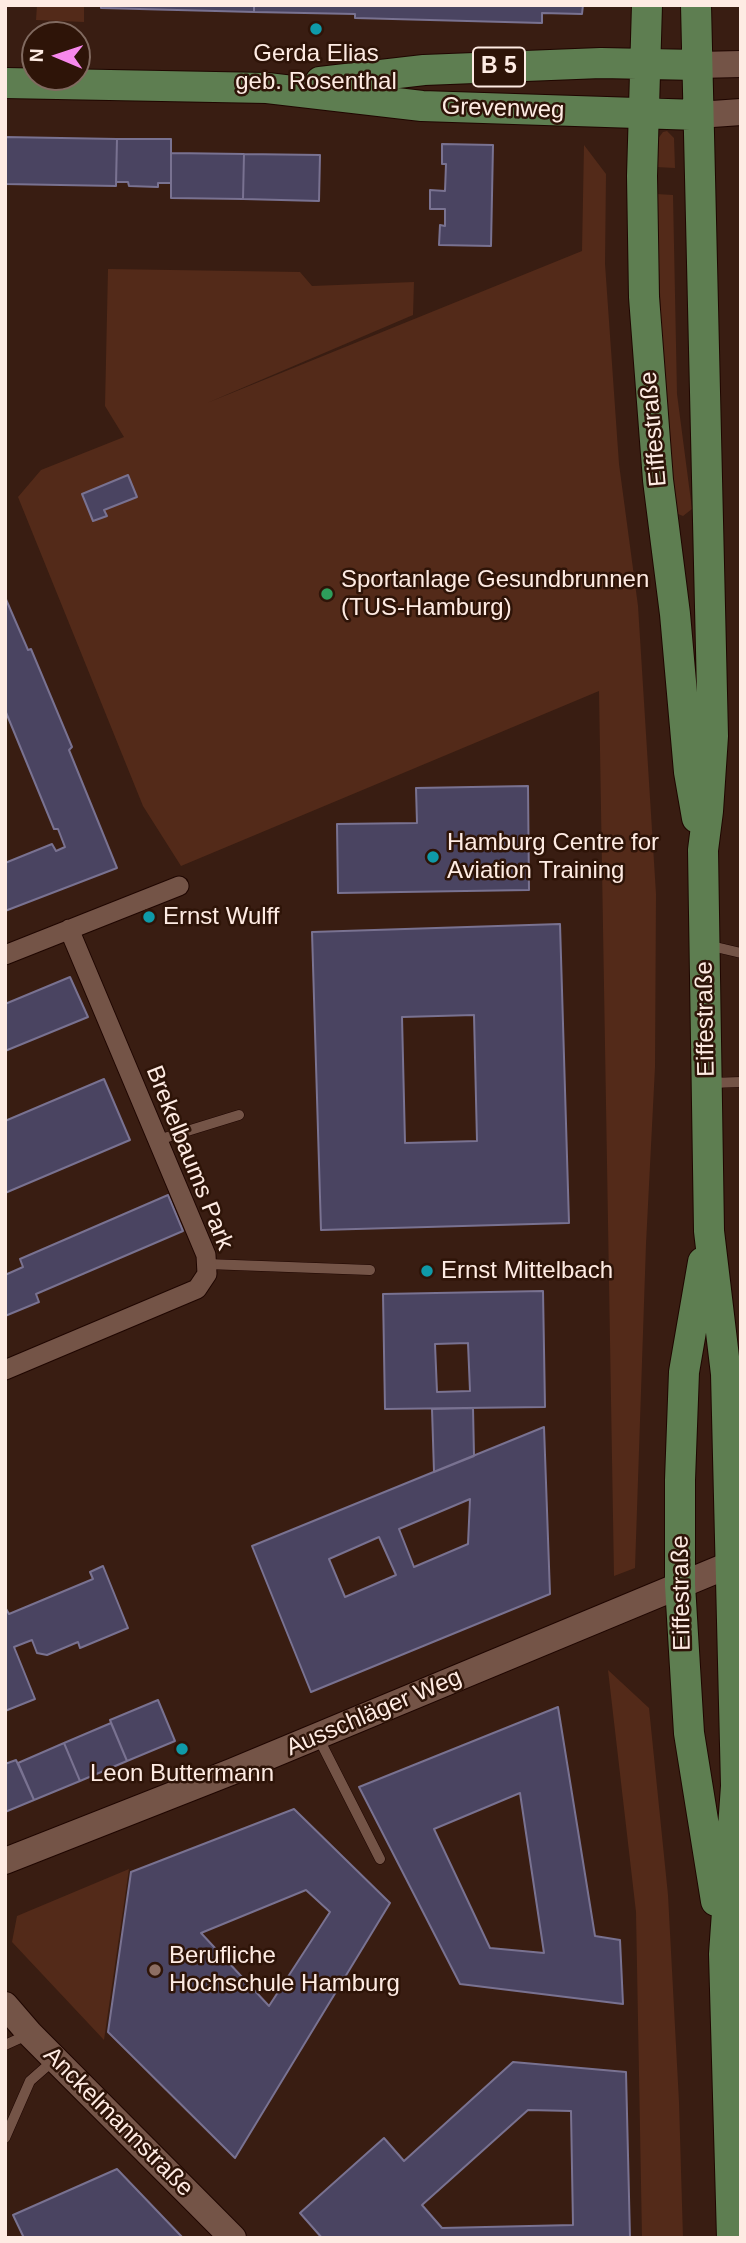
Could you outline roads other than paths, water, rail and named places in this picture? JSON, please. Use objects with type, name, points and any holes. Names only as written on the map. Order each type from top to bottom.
[{"type":"main road","name":"Eiffestraße","points":[[647,5],[642,176],[644,298],[652,412],[689,772],[703,850]]},
{"type":"main road","name":"Eiffestraße","points":[[696,5],[713,736],[703,850],[709,1231],[726,1374],[736,1562],[736,1786],[724,1954],[732,2238]]},
{"type":"main road","name":"Grevenweg","points":[[267,88],[424,70],[601,63],[697,65]]},
{"type":"main road","name":"Grevenweg","points":[[5,83],[267,88],[422,106],[698,115]]},
{"type":"main road","name":"Eiffestraße","points":[[709,1231],[684,1372],[680,1585],[689,1733],[724,1954]]},
{"type":"street","name":"Grevenweg","points":[[697,65],[741,64]]},
{"type":"street","name":"Grevenweg","points":[[698,115],[741,112]]},
{"type":"street","points":[[5,954],[179,886]]},
{"type":"street","name":"Brekelbaums Park","points":[[5,1370],[197,1289],[207,1273],[206,1255],[69,929]]},
{"type":"street","name":"Ausschläger Weg","points":[[5,1861],[318,1736],[736,1562]]},
{"type":"street","name":"Anckelmannstraße","points":[[5,2005],[30,2034],[233,2238]]},
{"type":"lane","points":[[705,944],[741,953]]},
{"type":"lane","points":[[707,1083],[741,1082]]},
{"type":"lane","points":[[158,1140],[239,1115]]},
{"type":"lane","points":[[207,1264],[370,1270]]},
{"type":"lane","points":[[318,1736],[380,1858]]},
{"type":"lane","points":[[5,2045],[30,2034]]},
{"type":"lane","points":[[5,2138],[30,2081],[55,2059]]},
{"type":"place","name":"Gerda Elias geb. Rosenthal","points":[[316,29]]},
{"type":"place","name":"Sportanlage Gesundbrunnen (TUS-Hamburg)","points":[[327,594]]},
{"type":"place","name":"Hamburg Centre for Aviation Training","points":[[433,857]]},
{"type":"place","name":"Ernst Wulff","points":[[149,917]]},
{"type":"place","name":"Ernst Mittelbach","points":[[427,1271]]},
{"type":"place","name":"Leon Buttermann","points":[[182,1749]]},
{"type":"place","name":"Berufliche Hochschule Hamburg","points":[[155,1970]]}]
